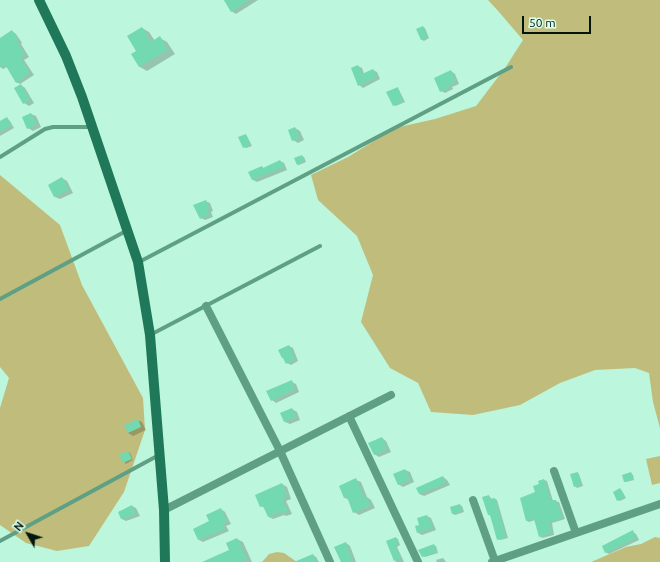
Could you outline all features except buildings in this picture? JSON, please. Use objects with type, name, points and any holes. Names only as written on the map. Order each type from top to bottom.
[{"type":"street","points":[[39,0],[66,56],[138,262],[150,335],[164,510],[164,560]]},
{"type":"street","points":[[206,306],[280,451],[330,562]]},
{"type":"street","points":[[164,510],[391,395]]},
{"type":"street","points":[[349,416],[418,562]]},
{"type":"street","points":[[554,471],[576,533]]},
{"type":"street","points":[[473,500],[494,562],[660,504]]},
{"type":"lane","points":[[138,262],[511,67]]},
{"type":"lane","points":[[0,157],[45,129],[52,127],[92,127]]},
{"type":"lane","points":[[0,299],[127,230]]},
{"type":"lane","points":[[150,335],[320,246]]},
{"type":"lane","points":[[0,541],[159,455]]},
{"type":"shaded area","points":[[488,0],[660,0],[660,428],[653,402],[649,373],[635,368],[595,370],[560,383],[520,405],[473,415],[431,412],[418,383],[390,368],[361,322],[373,275],[357,236],[318,200],[311,175],[348,157],[395,128],[435,119],[476,106],[505,68],[523,40]]},
{"type":"shaded area","points":[[0,175],[60,225],[82,285],[143,398],[145,430],[124,492],[89,546],[57,551],[26,543],[0,525],[0,408],[9,378],[0,367]]},
{"type":"shaded area","points":[[660,456],[660,483],[652,485],[646,459]]},
{"type":"shaded area","points":[[655,537],[660,538],[660,562],[591,562],[626,547],[641,544]]},
{"type":"shaded area","points":[[277,552],[284,553],[297,562],[262,562],[269,554]]}]
